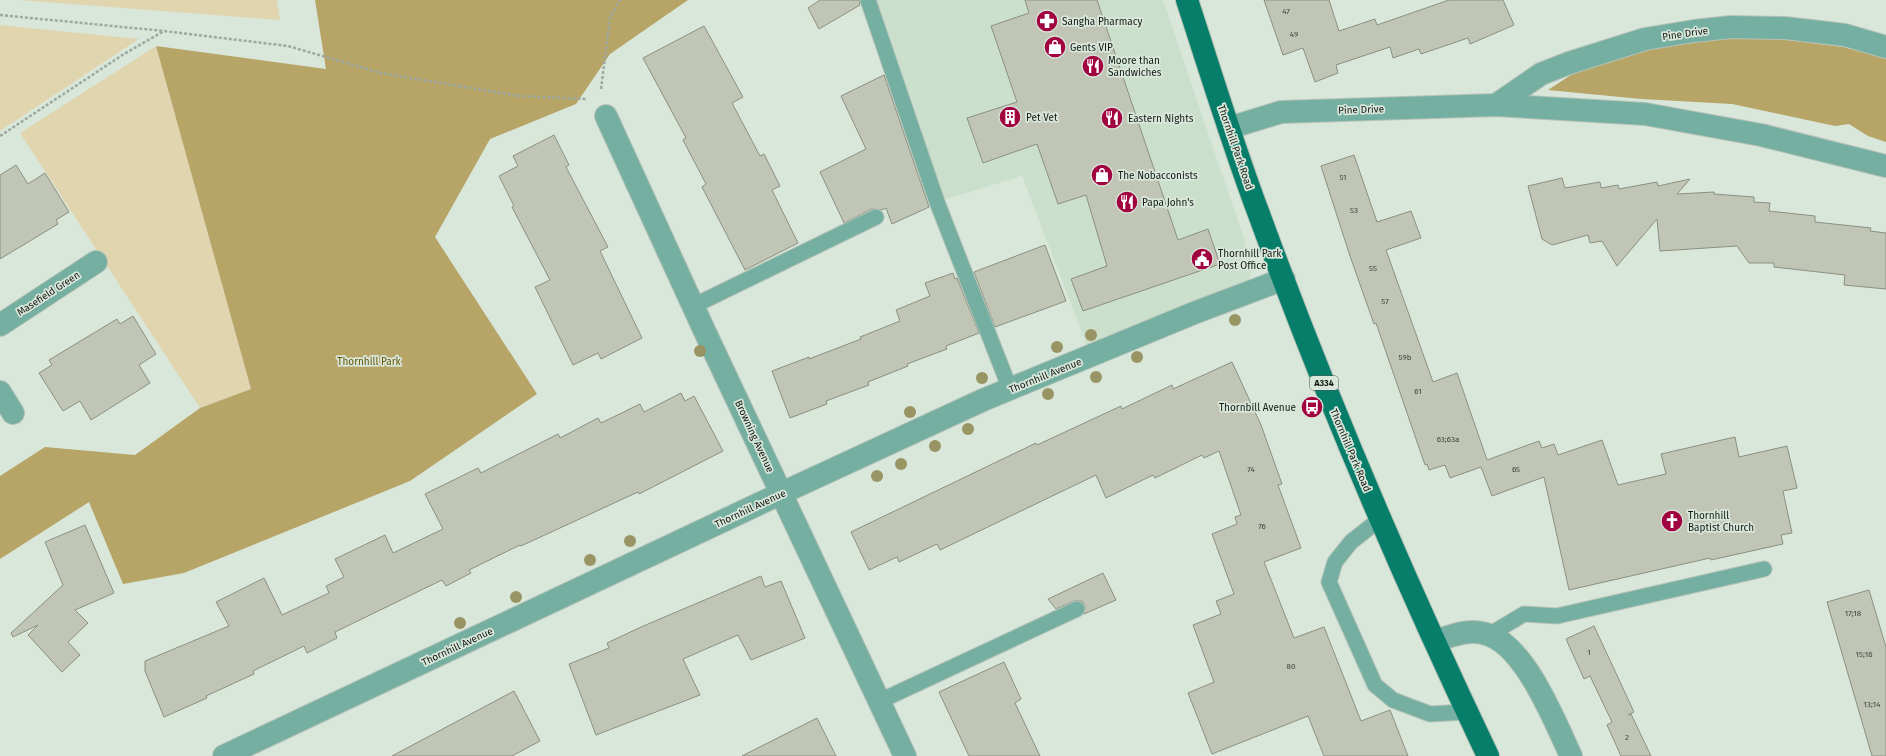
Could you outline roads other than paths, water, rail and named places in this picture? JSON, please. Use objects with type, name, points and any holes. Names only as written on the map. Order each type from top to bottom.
[{"type":"main road","name":"Thornhill Park Road","points":[[1187,0],[1229,128],[1331,402],[1380,519],[1488,756]]},
{"type":"street","name":"Pine Drive","points":[[1496,105],[1541,74],[1569,63],[1645,39],[1694,31],[1731,27],[1785,28],[1845,35],[1886,47]]},
{"type":"street","name":"Pine Drive","points":[[1229,128],[1281,112],[1496,105],[1645,114],[1762,135],[1886,166]]},
{"type":"street","name":"Browning Avenue","points":[[603,108],[693,306],[905,756]]},
{"type":"street","name":"Masefield Green","points":[[0,325],[96,262]]},
{"type":"street","name":"Thornhill Avenue","points":[[224,756],[782,493],[1010,389],[1194,313],[1284,279]]},
{"type":"street","points":[[0,392],[13,413]]},
{"type":"street","points":[[1436,641],[1462,632],[1489,635],[1511,649],[1537,686],[1571,756]]},
{"type":"lane","points":[[868,0],[937,202],[1010,389]]},
{"type":"lane","points":[[693,306],[876,218]]},
{"type":"lane","points":[[1380,519],[1351,542],[1335,562],[1329,582],[1375,685],[1394,700],[1430,714],[1468,712]]},
{"type":"lane","points":[[1489,635],[1524,614],[1557,616],[1764,569]]},
{"type":"lane","points":[[880,701],[1077,609]]},
{"type":"place","name":"Sangha Pharmacy","points":[[1047,21]]},
{"type":"place","name":"Gents VIP","points":[[1055,47]]},
{"type":"place","name":"Moore than Sandwiches","points":[[1093,66]]},
{"type":"place","name":"Pet Vet","points":[[1010,117]]},
{"type":"place","name":"Eastern Nights","points":[[1112,118]]},
{"type":"place","name":"The Nobacconists","points":[[1102,175]]},
{"type":"place","name":"Papa John's","points":[[1127,202]]},
{"type":"place","name":"Thornhill Park Post Office","points":[[1202,259]]},
{"type":"place","name":"Thornbill Avenue","points":[[1312,407]]},
{"type":"place","name":"Thornhill Baptist Church","points":[[1672,521]]},
{"type":"park label","name":"Thornhill Park","points":[[369,361]]}]
